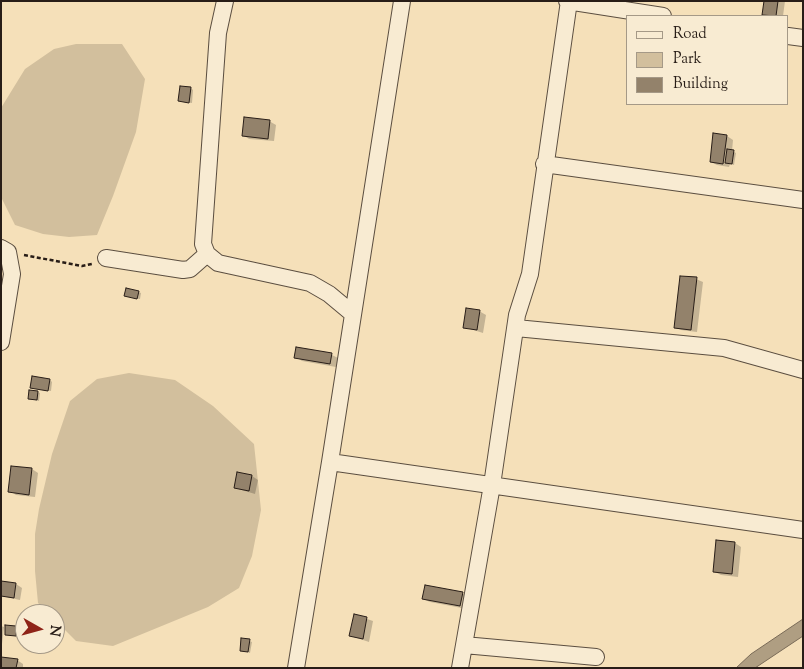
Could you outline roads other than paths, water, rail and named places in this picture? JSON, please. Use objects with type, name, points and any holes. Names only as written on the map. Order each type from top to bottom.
[{"type":"street","points":[[225,1],[218,33],[204,224],[203,244],[206,254],[218,263],[310,283],[329,294],[353,314]]},
{"type":"street","points":[[296,668],[402,1]]},
{"type":"street","points":[[460,668],[492,485],[518,308],[530,274],[544,164],[569,1],[657,15]]},
{"type":"street","points":[[789,36],[803,38]]},
{"type":"street","points":[[544,164],[803,200]]},
{"type":"street","points":[[1,342],[12,274],[4,250]]},
{"type":"street","points":[[106,258],[183,270],[190,269],[206,254]]},
{"type":"street","points":[[516,328],[724,348],[803,370]]},
{"type":"street","points":[[330,462],[803,530]]},
{"type":"street","points":[[464,645],[596,657]]}]
